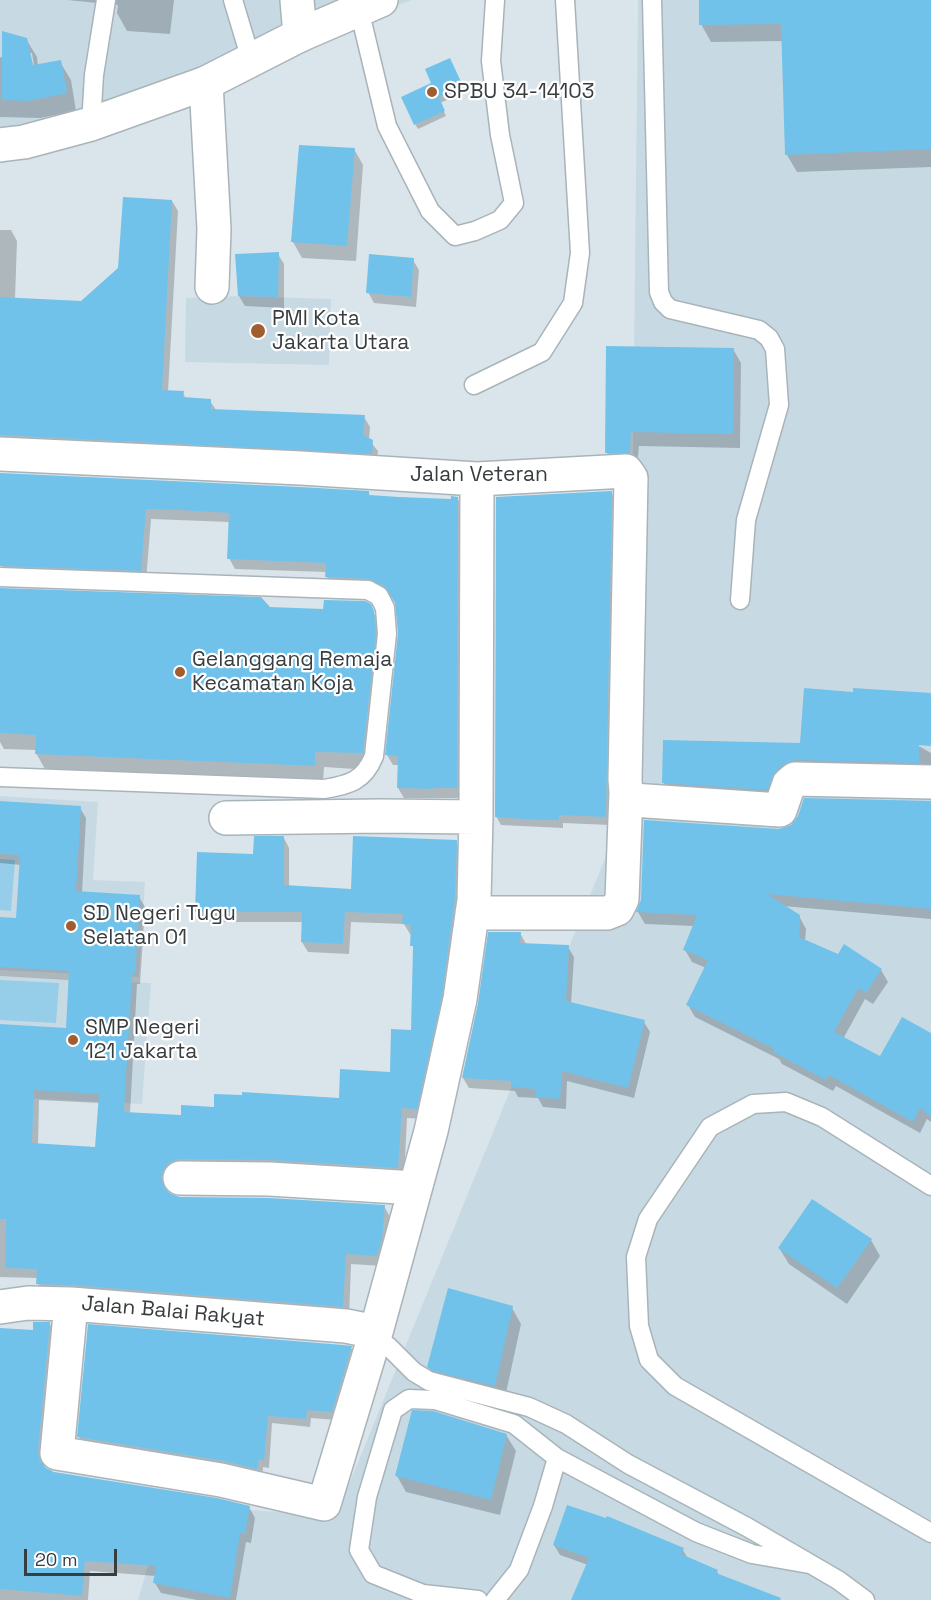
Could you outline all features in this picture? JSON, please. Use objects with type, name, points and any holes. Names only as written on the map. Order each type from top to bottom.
[{"type":"street","points":[[297,0],[300,35]]},
{"type":"street","points":[[0,145],[24,142],[90,124],[206,83],[300,35],[370,5]]},
{"type":"street","points":[[206,83],[214,229],[213,287]]},
{"type":"street","name":"Jalan Veteran","points":[[0,454],[289,467],[477,479],[626,471],[631,476],[629,796],[622,899],[617,909],[607,913],[472,914]]},
{"type":"street","points":[[71,1304],[57,1453],[221,1480],[324,1504],[370,1334],[431,1131],[460,999],[472,914],[476,818],[477,479]]},
{"type":"street","points":[[629,796],[780,810],[789,784],[795,779],[931,782]]},
{"type":"street","points":[[226,818],[381,816],[476,818]]},
{"type":"street","points":[[180,1178],[270,1179],[415,1188]]},
{"type":"street","name":"Jalan Balai Rakyat","points":[[0,1307],[28,1303],[71,1304],[370,1334]]},
{"type":"lane","points":[[90,124],[94,75],[106,0]]},
{"type":"lane","points":[[233,0],[251,60]]},
{"type":"lane","points":[[370,5],[387,126],[430,211],[454,236],[475,231],[500,220],[514,202],[500,135],[491,61],[495,0]]},
{"type":"lane","points":[[474,385],[542,352],[573,303],[580,253],[565,0]]},
{"type":"lane","points":[[652,0],[659,292],[663,302],[670,309],[759,330],[769,338],[775,350],[779,405],[746,520],[740,600]]},
{"type":"lane","points":[[0,577],[368,590],[379,596],[385,608],[387,634],[374,756],[369,768],[347,785],[324,789],[0,777]]},
{"type":"lane","points":[[931,1186],[822,1117],[786,1102],[753,1104],[710,1127],[648,1219],[636,1257],[639,1326],[649,1360],[675,1386],[931,1533]]},
{"type":"lane","points":[[370,1334],[414,1372],[429,1381],[529,1407],[566,1424],[628,1464],[747,1527],[838,1580],[865,1600]]},
{"type":"lane","points":[[478,1600],[423,1594],[373,1574],[358,1550],[367,1497],[393,1410],[409,1399],[435,1400],[514,1424],[557,1458],[696,1532],[752,1554],[809,1564]]},
{"type":"lane","points":[[495,1600],[519,1570],[543,1506],[557,1458]]},
{"type":"shaded area","points":[[0,0],[412,0],[47,133],[0,129]]},
{"type":"shaded area","points":[[638,0],[931,0],[931,1600],[138,1600],[166,1504],[336,1516],[629,800]]},
{"type":"shaded area","name":"PMI Kota Jakarta Utara","points":[[238,296],[331,299],[329,365],[185,362],[186,298]]},
{"type":"shaded area","name":"SD Negeri Tugu Selatan 01","points":[[0,796],[98,802],[93,880],[145,882],[139,977],[0,970]]},
{"type":"shaded area","points":[[0,859],[15,860],[11,911],[0,910]]},
{"type":"shaded area","name":"SMP Negeri 121 Jakarta","points":[[0,976],[151,983],[142,1104],[0,1097]]},
{"type":"shaded area","points":[[0,980],[59,983],[56,1023],[0,1020]]},
{"type":"building","points":[[699,0],[931,0],[931,149],[785,155],[781,24],[699,25]]},
{"type":"building","points":[[2,31],[27,38],[33,65],[61,60],[67,93],[29,101],[2,100]]},
{"type":"building","name":"SPBU 34-14103","points":[[450,58],[463,86],[439,97],[445,111],[414,125],[401,97],[431,83],[425,69]]},
{"type":"building","points":[[299,145],[355,148],[347,246],[291,242]]},
{"type":"building","points":[[123,197],[172,200],[162,390],[184,391],[183,397],[211,399],[211,409],[365,415],[363,435],[373,440],[372,454],[0,435],[0,297],[81,301],[118,268]]},
{"type":"building","points":[[279,252],[278,297],[238,296],[235,254]]},
{"type":"building","points":[[369,254],[414,258],[411,297],[366,293]]},
{"type":"building","points":[[606,346],[734,348],[733,434],[631,432],[630,453],[605,453]]},
{"type":"building","points":[[0,473],[369,491],[369,495],[399,497],[451,499],[451,496],[458,497],[457,788],[397,788],[398,756],[385,755],[398,633],[395,603],[384,586],[369,579],[325,577],[326,563],[227,559],[229,513],[180,510],[146,509],[141,571],[0,566]]},
{"type":"building","points":[[612,491],[606,817],[559,815],[559,820],[539,820],[495,817],[496,497]]},
{"type":"building","name":"Gelanggang Remaja Kecamatan Koja","points":[[0,588],[261,597],[270,607],[323,609],[324,600],[365,601],[371,604],[374,611],[376,634],[363,753],[315,752],[315,766],[35,754],[36,735],[0,733]]},
{"type":"building","points":[[804,688],[853,692],[853,688],[931,693],[931,746],[919,745],[919,763],[795,760],[784,764],[777,770],[767,790],[662,783],[663,740],[800,743]]},
{"type":"building","points":[[804,798],[931,801],[931,909],[767,894],[800,915],[799,937],[838,954],[844,944],[882,969],[866,993],[858,988],[834,1032],[880,1056],[902,1017],[931,1033],[931,1117],[920,1108],[913,1122],[829,1075],[826,1080],[773,1052],[775,1049],[686,1005],[708,960],[683,950],[697,915],[636,912],[641,900],[644,820],[779,829],[791,825],[798,816]]},
{"type":"building","points":[[0,801],[81,806],[76,891],[140,895],[135,974],[132,974],[124,1112],[181,1115],[181,1105],[214,1107],[214,1094],[242,1095],[242,1092],[339,1098],[340,1069],[390,1072],[391,1029],[411,1030],[413,946],[410,946],[411,925],[402,924],[403,914],[345,912],[343,944],[301,942],[302,912],[195,912],[197,852],[253,854],[254,836],[284,836],[284,885],[351,889],[353,836],[457,840],[455,898],[442,996],[417,1109],[402,1108],[398,1168],[271,1160],[180,1159],[170,1162],[161,1177],[164,1188],[180,1197],[269,1198],[385,1205],[382,1239],[377,1256],[346,1254],[343,1307],[36,1284],[37,1269],[5,1268],[6,1219],[0,1219],[0,1024],[66,1028],[69,971],[0,967],[0,917],[16,918],[20,855],[0,854]],"holes":[[[34,1090],[99,1094],[95,1147],[32,1143]]]},
{"type":"building","points":[[488,932],[521,932],[520,943],[569,945],[566,1001],[645,1020],[628,1088],[562,1071],[560,1099],[535,1097],[536,1089],[511,1087],[511,1081],[462,1078],[478,1003]]},
{"type":"building","points":[[812,1199],[872,1239],[837,1288],[778,1248]]},
{"type":"building","points":[[448,1288],[513,1306],[495,1386],[433,1371],[427,1367]]},
{"type":"building","points":[[33,1322],[50,1322],[38,1451],[40,1461],[54,1472],[217,1498],[250,1506],[245,1534],[240,1533],[230,1598],[153,1583],[156,1566],[85,1561],[82,1596],[0,1589],[0,1328],[33,1330]]},
{"type":"building","points":[[88,1324],[352,1346],[332,1412],[307,1410],[306,1419],[268,1416],[264,1460],[259,1459],[257,1469],[224,1461],[77,1437]]},
{"type":"building","points":[[412,1410],[433,1411],[507,1434],[491,1500],[395,1476]]},
{"type":"building","points":[[567,1505],[606,1518],[607,1516],[684,1548],[681,1554],[718,1570],[716,1573],[781,1598],[780,1600],[571,1600],[589,1558],[553,1545]]},
{"type":"place","name":"SPBU 34-14103","points":[[432,92]]},
{"type":"place","name":"PMI Kota Jakarta Utara","points":[[258,331]]},
{"type":"place","name":"Gelanggang Remaja Kecamatan Koja","points":[[180,672]]},
{"type":"place","name":"SD Negeri Tugu Selatan 01","points":[[71,926]]},
{"type":"place","name":"SMP Negeri 121 Jakarta","points":[[73,1040]]}]
